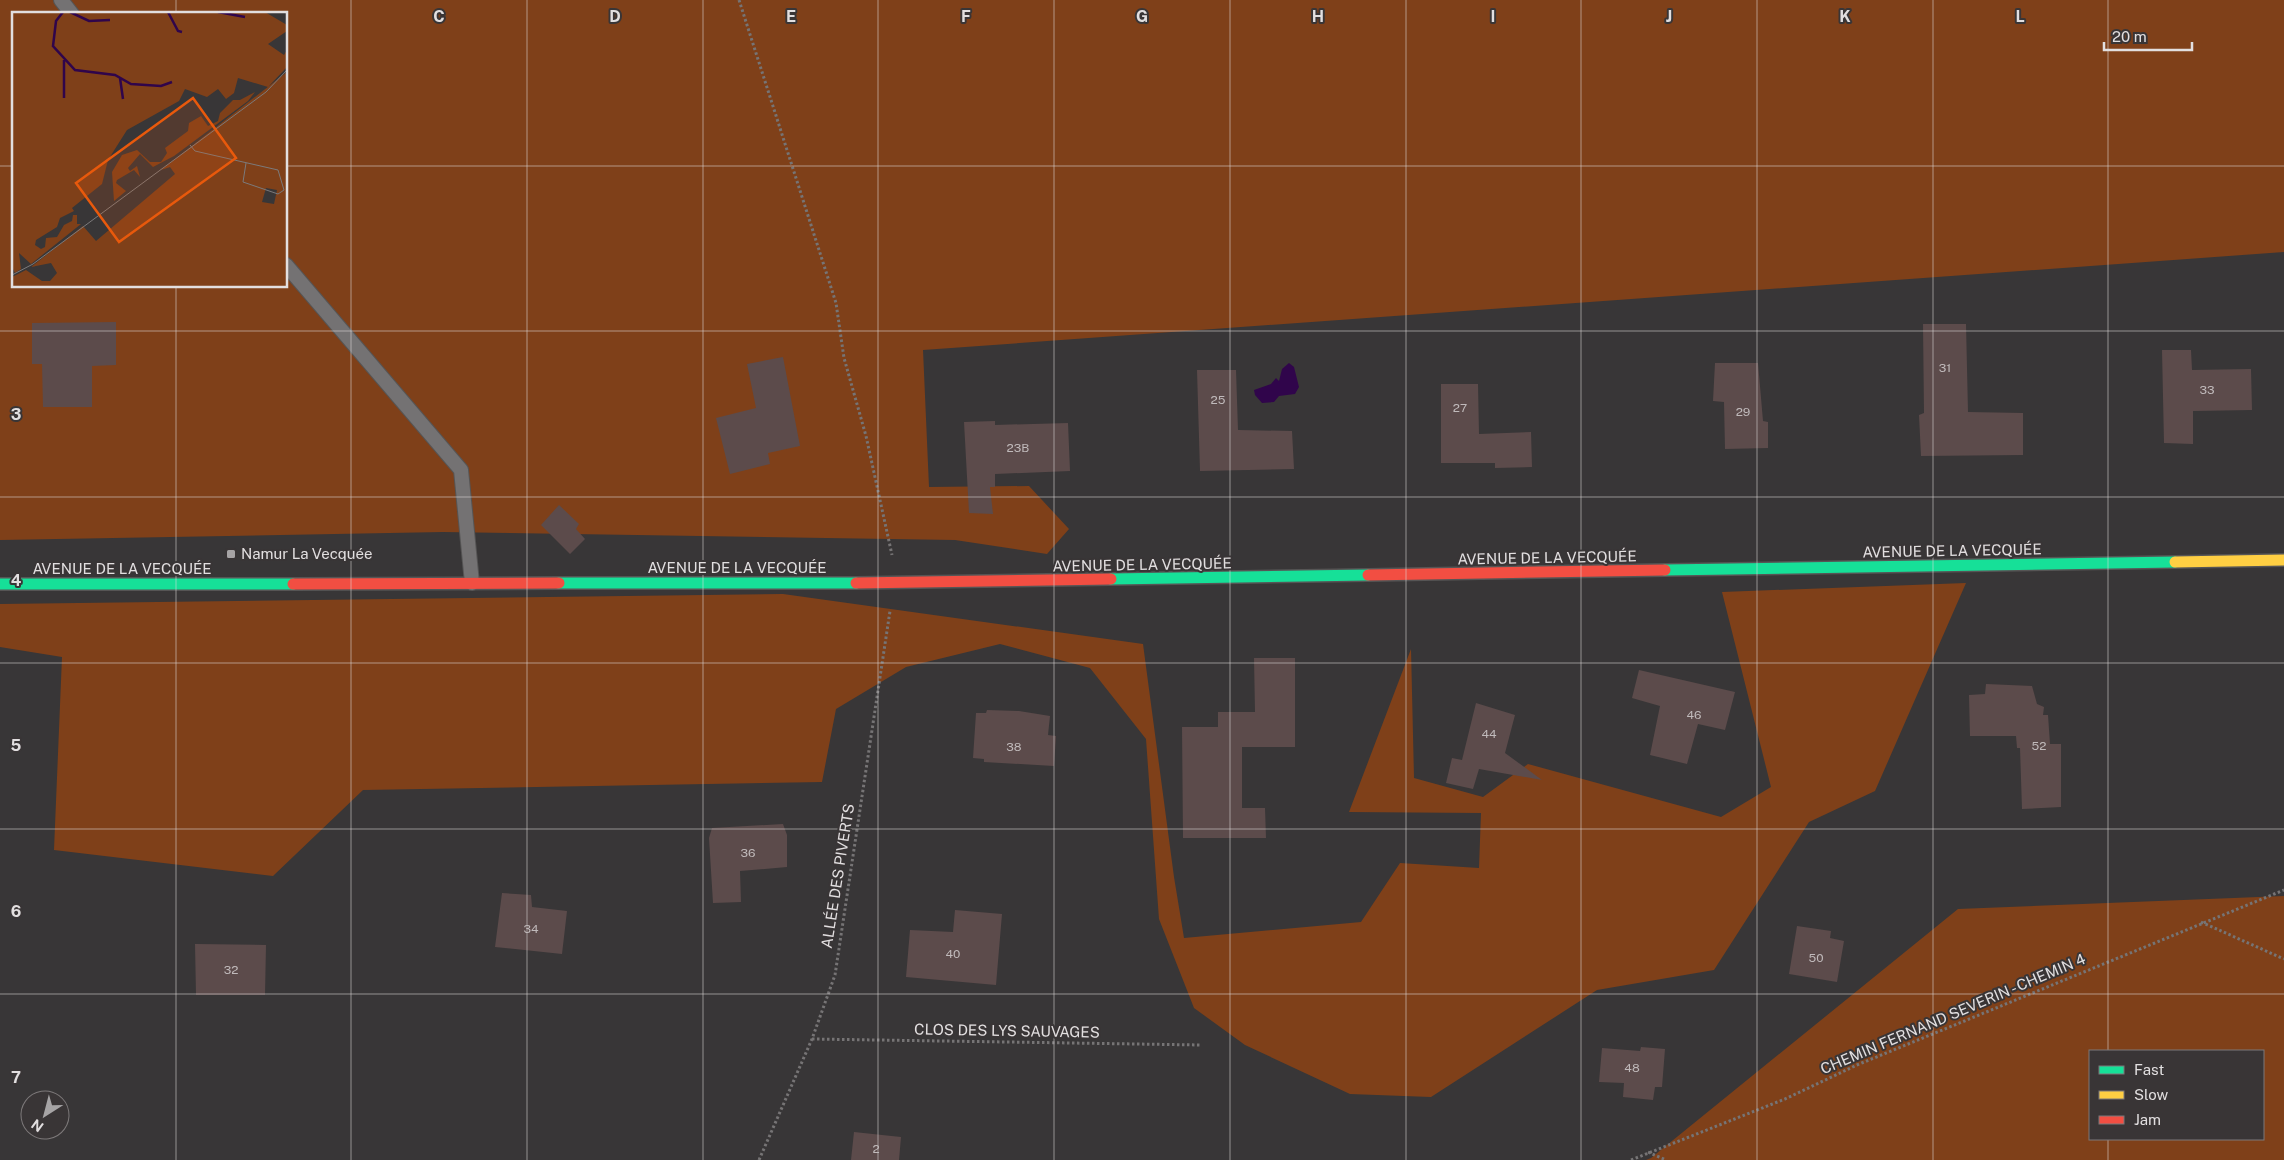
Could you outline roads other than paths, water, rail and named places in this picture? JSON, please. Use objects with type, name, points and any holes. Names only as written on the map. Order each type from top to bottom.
[{"type":"main road","name":"AVENUE DE LA VECQUÉE","points":[[0,584],[894,583],[2284,560]]},
{"type":"lane","points":[[61,0],[70,12]]},
{"type":"lane","points":[[288,267],[460,470],[472,584]]},
{"type":"place","name":"Namur La Vecquée","points":[[231,554]]}]
